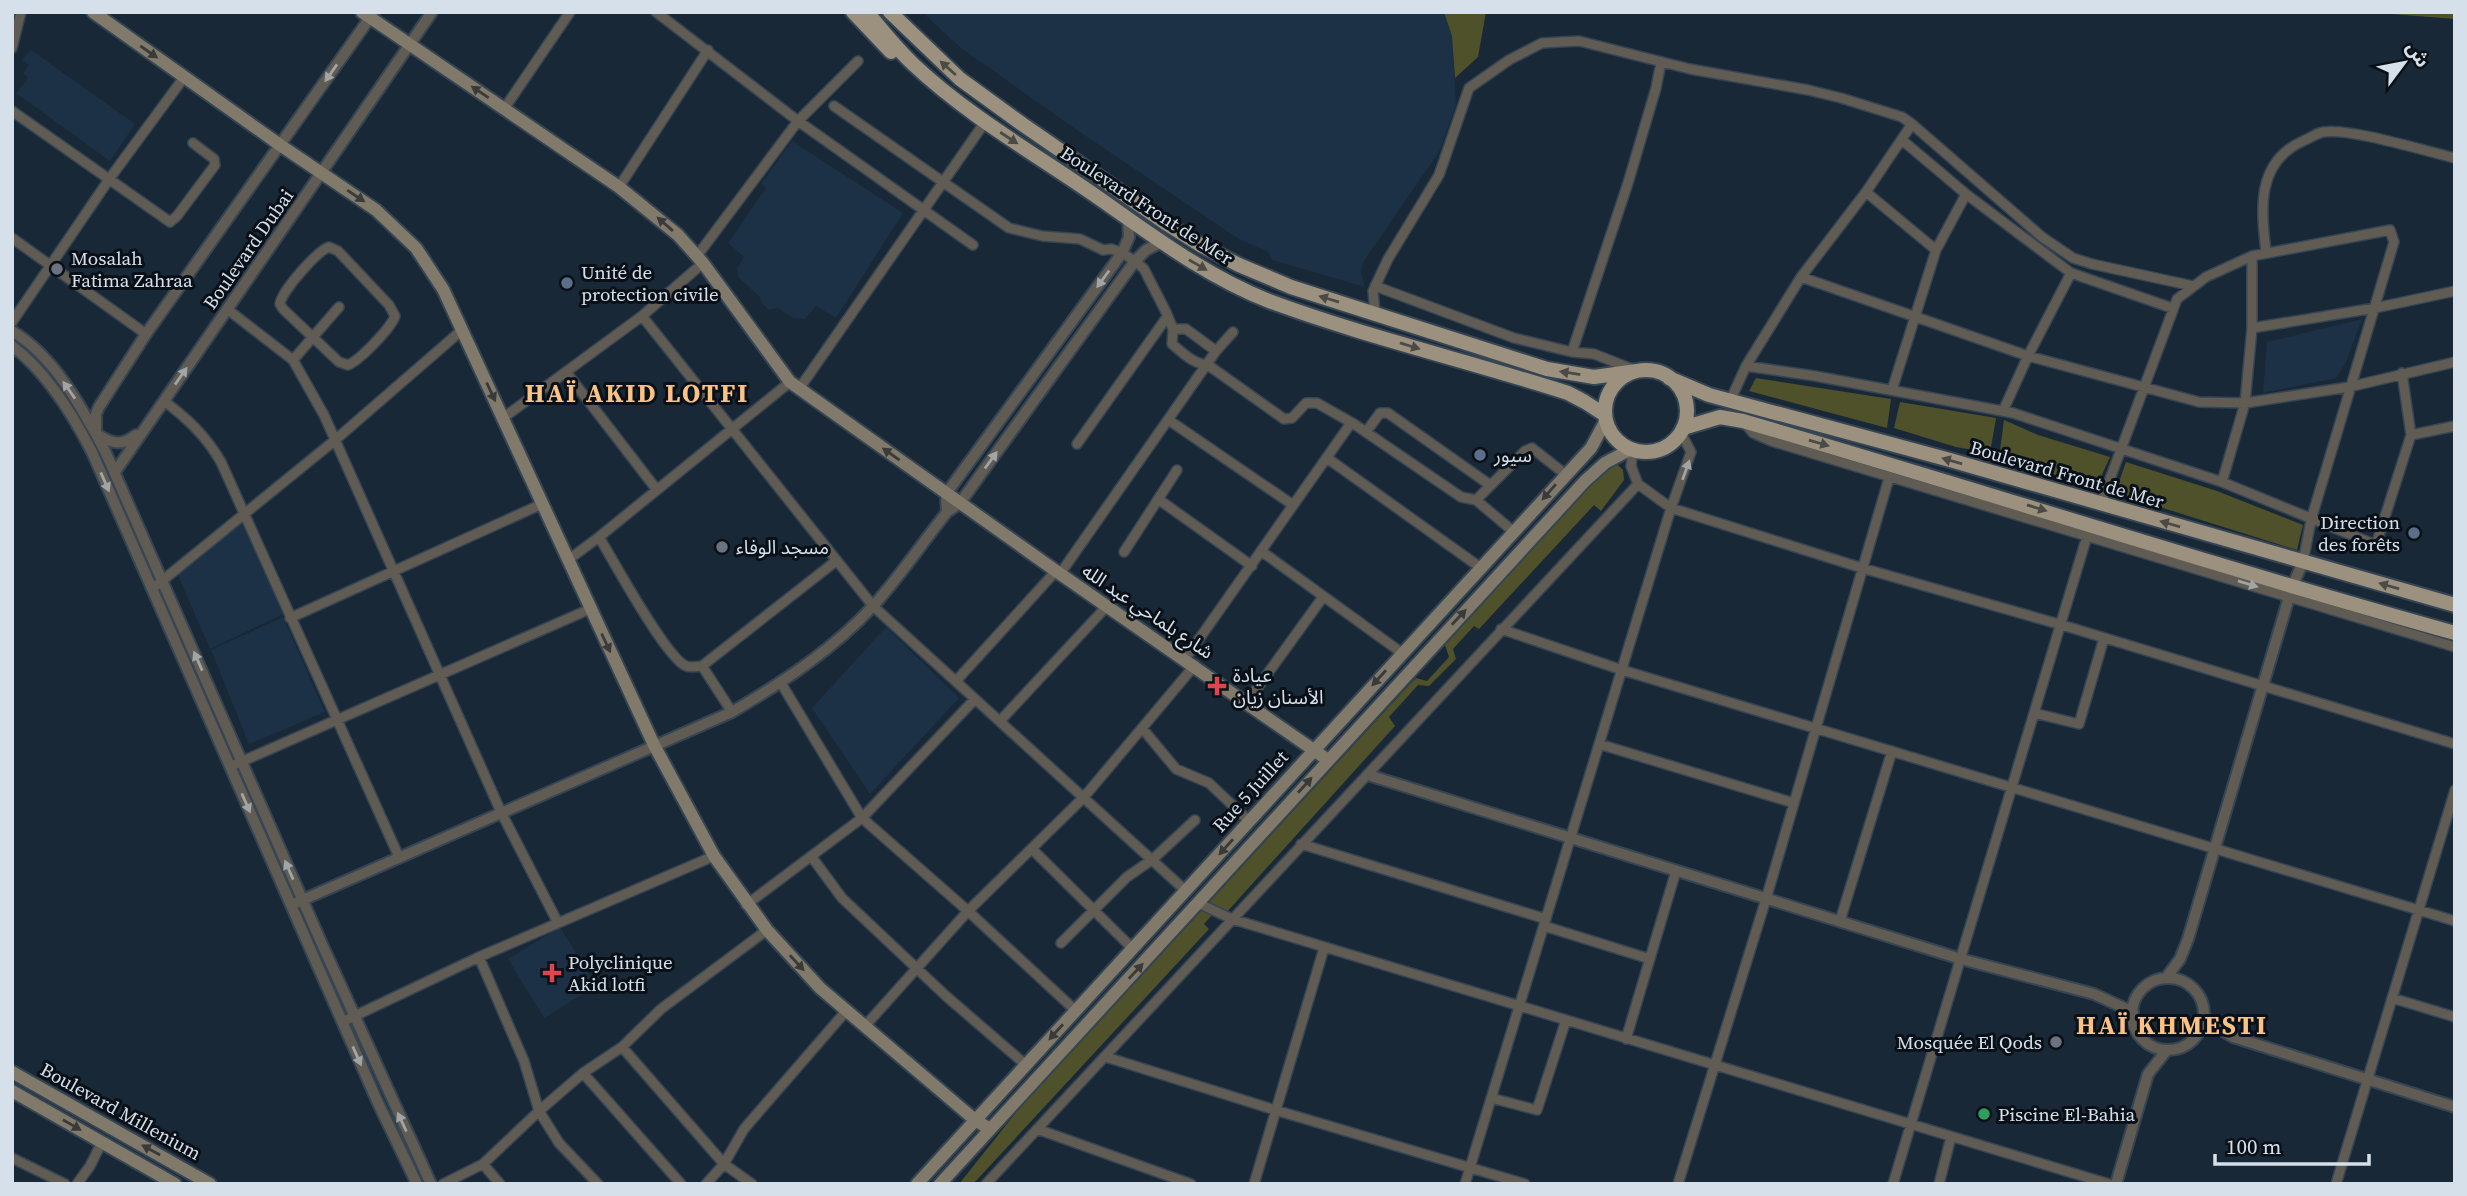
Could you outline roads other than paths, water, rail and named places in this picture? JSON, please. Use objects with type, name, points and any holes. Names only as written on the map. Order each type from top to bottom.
[{"type":"main road","points":[[93,12],[376,210],[398,228],[416,248],[443,289],[654,745],[714,856],[746,905],[820,988],[975,1120],[990,1129]]},
{"type":"main road","points":[[853,12],[878,41],[931,80]]},
{"type":"main road","name":"Boulevard Front de Mer","points":[[867,12],[911,62],[985,122],[1214,275],[1267,300],[1329,321],[1567,393],[1586,402],[1605,417]]},
{"type":"main road","name":"شارع بلماحي عبد الله","points":[[368,14],[619,187],[678,234],[794,385],[1058,573],[1328,760]]},
{"type":"main road","points":[[892,14],[960,79],[1072,159],[1202,246],[1238,265],[1291,287],[1565,373],[1594,377],[1637,371],[1657,372],[1669,378],[1678,386],[1686,406],[1682,430],[1675,440],[1650,452],[1632,450],[1612,435],[1605,417],[1605,405],[1613,387],[1628,374],[1637,371]]},
{"type":"main road","name":"Boulevard Front de Mer","points":[[1669,378],[1709,395],[2101,503],[2455,605]]},
{"type":"main road","name":"Rue 5 Juillet","points":[[917,1184],[1591,448],[1605,417]]},
{"type":"main road","name":"Boulevard Front de Mer","points":[[1682,430],[1720,417],[1743,421],[2076,520],[2291,592],[2455,633]]},
{"type":"main road","name":"Rue 5 Juillet","points":[[940,1184],[1585,481],[1605,463],[1632,450]]},
{"type":"main road","name":"Boulevard Millenium","points":[[12,1072],[211,1184]]},
{"type":"main road","name":"Boulevard Millenium","points":[[12,1091],[175,1184]]},
{"type":"street","points":[[12,48],[21,12]]},
{"type":"street","name":"Boulevard Dubai","points":[[115,472],[432,12]]},
{"type":"street","points":[[504,109],[570,12]]},
{"type":"street","points":[[656,12],[798,121],[973,245]]},
{"type":"street","points":[[93,455],[96,414],[99,407],[146,334],[280,145],[368,14]]},
{"type":"street","points":[[1375,313],[1375,286],[1388,259],[1439,175],[1469,88],[1509,60],[1542,43],[1579,41],[1661,62],[1841,97],[1902,117],[2042,237],[2073,258],[2193,286]]},
{"type":"street","points":[[619,187],[708,50]]},
{"type":"street","points":[[503,418],[642,316],[700,260],[798,121],[858,61]]},
{"type":"street","points":[[1572,352],[1628,183],[1661,62]]},
{"type":"street","points":[[12,322],[110,178],[185,76]]},
{"type":"street","points":[[834,106],[1009,228],[1042,236],[1080,239],[1103,250],[1112,249],[1135,261],[1143,269],[1173,329],[1172,344],[1187,357],[1200,365],[1208,365],[1284,419],[1292,418],[1306,403],[1314,401],[1351,422],[1461,497],[1476,500],[1514,532]]},
{"type":"street","points":[[12,111],[170,222],[216,162],[193,143]]},
{"type":"street","points":[[568,560],[732,430],[794,385],[985,122]]},
{"type":"street","points":[[1730,401],[1746,366],[1801,277],[1866,192],[1912,124]]},
{"type":"street","points":[[2266,252],[2262,207],[2268,175],[2277,159],[2296,144],[2322,132],[2344,133],[2455,158]]},
{"type":"street","points":[[1902,140],[1966,194],[2071,273],[2172,308]]},
{"type":"street","points":[[1866,192],[1936,250]]},
{"type":"street","points":[[1892,390],[1936,250],[1966,194]]},
{"type":"street","points":[[947,512],[946,494],[1122,253],[1129,237],[1128,219]]},
{"type":"street","points":[[2101,503],[2177,299],[2225,266],[2252,256],[2390,230],[2394,242],[2311,520],[2303,562],[2291,592],[2188,939],[2180,959],[2166,978]]},
{"type":"street","points":[[12,238],[146,334]]},
{"type":"street","points":[[291,905],[732,712],[781,683],[816,657],[873,606],[947,512],[960,503],[1135,261],[1146,250],[1162,242]]},
{"type":"street","points":[[330,247],[338,251],[390,305],[395,316],[382,333],[348,365],[343,365],[313,337],[282,309],[280,299],[321,251],[330,247]]},
{"type":"street","points":[[2222,482],[2245,402],[2252,328],[2252,256]]},
{"type":"street","points":[[2003,411],[2071,273]]},
{"type":"street","points":[[1801,277],[2028,356],[2199,402],[2245,402],[2349,387],[2455,362]]},
{"type":"street","points":[[1375,286],[1514,338],[1572,352],[1594,354],[1637,371]]},
{"type":"street","points":[[2252,328],[2375,308],[2455,291]]},
{"type":"street","points":[[293,360],[339,307]]},
{"type":"street","points":[[227,309],[293,360],[324,415],[501,812],[558,923]]},
{"type":"street","points":[[642,316],[873,606],[1186,891]]},
{"type":"street","points":[[1077,444],[1167,317]]},
{"type":"street","points":[[1173,329],[1186,329],[1216,351]]},
{"type":"street","points":[[152,589],[334,441],[462,330]]},
{"type":"street","points":[[12,331],[44,358],[81,417],[93,455],[342,1021],[417,1184]]},
{"type":"street","points":[[956,681],[1058,573],[1170,421],[1216,351],[1233,332]]},
{"type":"street","points":[[12,346],[96,434],[431,1184]]},
{"type":"street","points":[[1746,366],[2003,411],[2121,447],[2222,482],[2376,545],[2411,435],[2402,373]]},
{"type":"street","points":[[565,372],[657,490]]},
{"type":"street","points":[[164,401],[195,426],[210,443],[221,462],[398,857]]},
{"type":"street","points":[[81,417],[99,407]]},
{"type":"street","points":[[1366,432],[1380,413],[1388,413],[1490,485]]},
{"type":"street","points":[[96,434],[118,444],[127,442],[153,417]]},
{"type":"street","points":[[1170,421],[1293,505]]},
{"type":"street","points":[[1743,421],[1753,433],[1771,441],[2087,536],[2291,592],[2455,647]]},
{"type":"street","points":[[865,1026],[968,911],[1084,797],[1142,728],[1190,662],[1351,422]]},
{"type":"street","points":[[2411,435],[2455,426]]},
{"type":"street","points":[[1465,1184],[1671,508],[1691,452],[1682,430]]},
{"type":"street","points":[[1476,500],[1525,451],[1532,448],[1565,474]]},
{"type":"street","points":[[1632,450],[1631,466],[1638,484],[1671,508],[1862,568],[2062,625],[2455,744]]},
{"type":"street","points":[[1327,458],[1480,568]]},
{"type":"street","points":[[1124,552],[1177,470]]},
{"type":"street","points":[[1678,1184],[1766,899],[1889,478]]},
{"type":"street","points":[[986,1184],[1638,484]]},
{"type":"street","points":[[1158,499],[1252,566]]},
{"type":"street","points":[[290,618],[542,504]]},
{"type":"street","points":[[1893,1184],[2087,536]]},
{"type":"street","points":[[599,537],[667,648],[684,665],[702,666],[836,561]]},
{"type":"street","points":[[1262,551],[1402,653]]},
{"type":"street","points":[[1247,702],[1323,597]]},
{"type":"street","points":[[1000,721],[1107,606]]},
{"type":"street","points":[[230,767],[590,609]]},
{"type":"street","points":[[1501,629],[1622,670],[2455,921]]},
{"type":"street","points":[[2035,713],[2079,724],[2104,638]]},
{"type":"street","points":[[702,666],[732,712]]},
{"type":"street","points":[[781,683],[862,818],[1076,1011]]},
{"type":"street","points":[[746,905],[862,818],[975,699]]},
{"type":"street","points":[[1142,728],[1176,769],[1209,783],[1249,821]]},
{"type":"street","points":[[1599,744],[1794,803]]},
{"type":"street","points":[[1840,922],[1892,751]]},
{"type":"street","points":[[1368,775],[1961,959],[2105,998],[2133,1012]]},
{"type":"street","points":[[2336,1184],[2455,790]]},
{"type":"street","points":[[1061,943],[1127,877],[1153,859],[1195,820]]},
{"type":"street","points":[[1301,844],[1545,922],[1650,959]]},
{"type":"street","points":[[1032,849],[1132,948]]},
{"type":"street","points":[[342,1021],[480,957],[714,856]]},
{"type":"street","points":[[811,856],[842,898],[1026,1065]]},
{"type":"street","points":[[1626,1039],[1676,871]]},
{"type":"street","points":[[1198,903],[1232,919],[1324,948],[2109,1184]]},
{"type":"street","points":[[443,1184],[484,1164],[583,1073],[622,1047],[661,1009],[767,930]]},
{"type":"street","points":[[1254,1184],[1324,948]]},
{"type":"street","points":[[480,957],[524,1061],[539,1111],[558,1143],[598,1184]]},
{"type":"street","points":[[2180,959],[2185,983]]},
{"type":"street","points":[[2116,1184],[2150,1070],[2147,1043],[2136,1029],[2133,1012],[2137,996],[2152,982],[2166,978],[2185,983],[2198,993],[2204,1016],[2197,1036],[2187,1045],[2167,1050],[2147,1043]]},
{"type":"street","points":[[2105,998],[2137,996]]},
{"type":"street","points":[[2392,998],[2455,1017]]},
{"type":"street","points":[[706,1184],[724,1164],[744,1129],[847,1010]]},
{"type":"street","points":[[2204,1016],[2226,1033],[2455,1107]]},
{"type":"street","points":[[1492,1098],[1537,1110],[1566,1020]]},
{"type":"street","points":[[2197,1036],[2226,1033]]},
{"type":"street","points":[[622,1047],[724,1164],[752,1184]]},
{"type":"street","points":[[2150,1070],[2167,1050]]},
{"type":"street","points":[[1107,1057],[1525,1184]]},
{"type":"street","points":[[583,1073],[681,1184]]},
{"type":"street","points":[[1037,1129],[1191,1184]]},
{"type":"street","points":[[1939,1184],[1951,1137]]},
{"type":"street","points":[[77,1184],[102,1142]]},
{"type":"street","points":[[12,1157],[65,1184]]},
{"type":"street","points":[[484,1164],[500,1184]]},
{"type":"place","name":"Mosalah Fatima Zahraa","points":[[57,269]]},
{"type":"place","name":"Unité de protection civile","points":[[567,283]]},
{"type":"place","name":"سيور","points":[[1480,455]]},
{"type":"place","name":"Direction des forêts","points":[[2414,533]]},
{"type":"place","name":"مسجد الوفاء","points":[[722,547]]},
{"type":"place","name":"عيادة الأسنان زيان","points":[[1217,686]]},
{"type":"place","name":"Polyclinique Akid lotfi","points":[[552,973]]},
{"type":"place","name":"Mosquée El Qods","points":[[2056,1042]]},
{"type":"place","name":"Piscine El-Bahia","points":[[1984,1114]]},
{"type":"district","name":"HAÏ AKID LOTFI","points":[[637,393]]},
{"type":"district","name":"HAÏ KHMESTI","points":[[2172,1025]]}]
